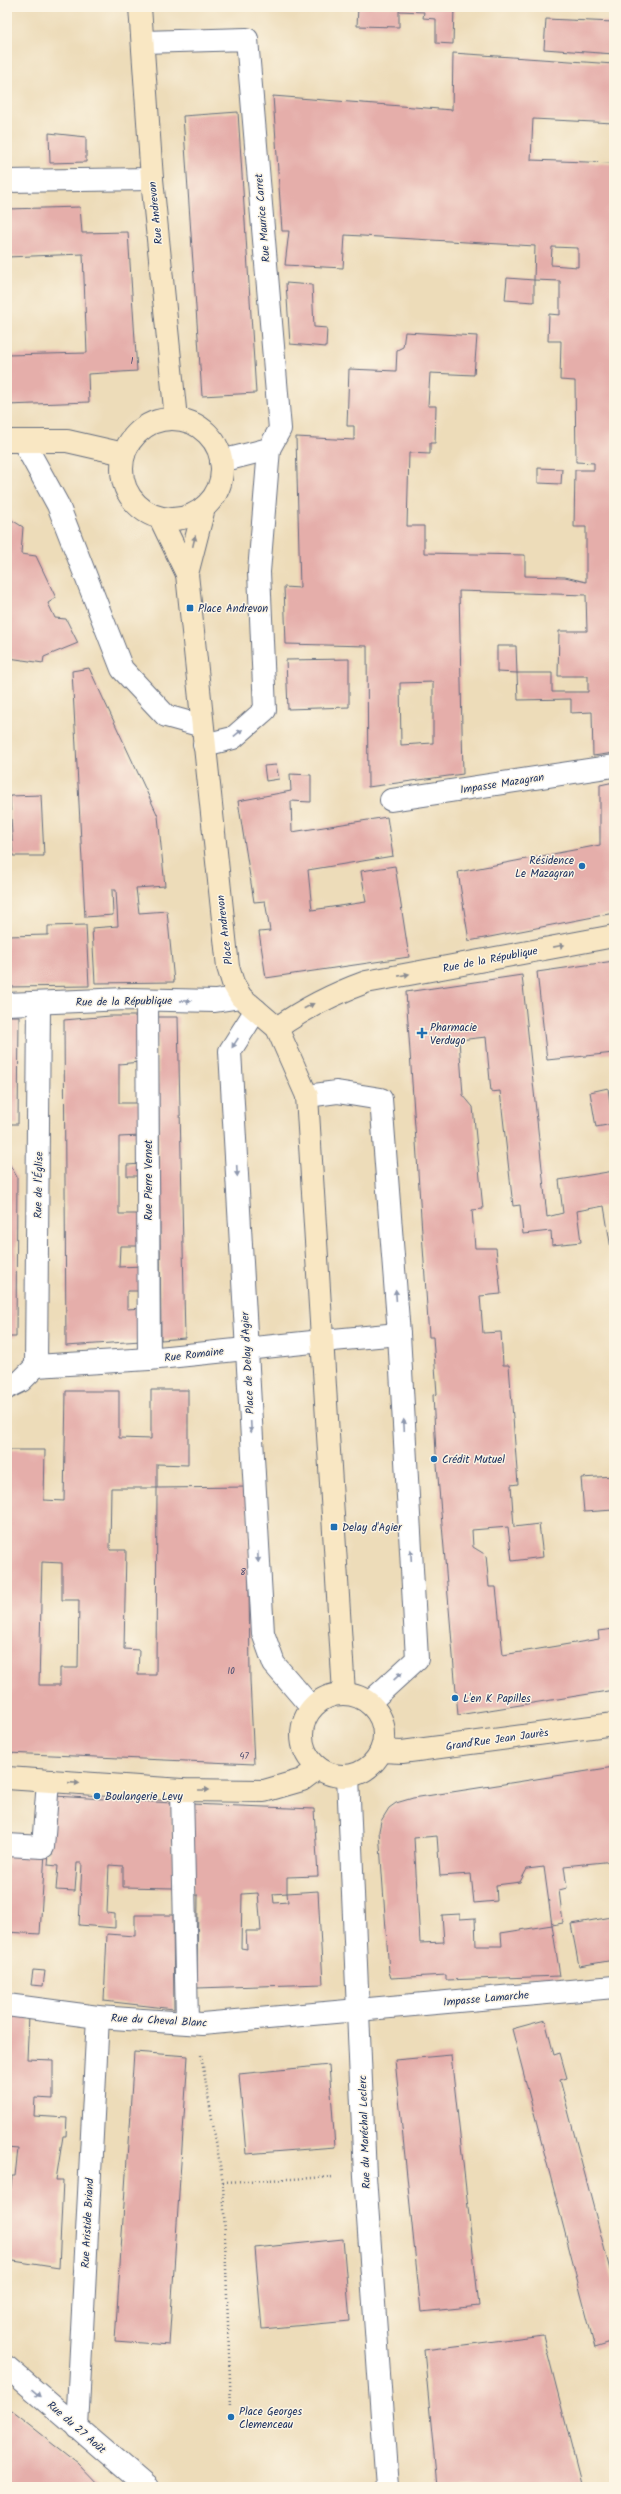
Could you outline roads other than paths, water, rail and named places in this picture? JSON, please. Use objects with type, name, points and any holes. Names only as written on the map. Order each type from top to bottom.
[{"type":"main road","name":"Rue Andrevon","points":[[140,7],[152,179],[176,419]]},
{"type":"main road","name":"Place Andrevon","points":[[187,574],[204,508],[219,487],[222,474],[221,461],[216,445],[206,432],[192,423],[176,419],[159,420],[143,427],[132,439],[124,454],[121,471],[125,486],[132,500],[145,511],[160,518],[183,518],[204,508]]},
{"type":"main road","points":[[15,441],[67,440],[124,454]]},
{"type":"main road","name":"Place Andrevon","points":[[160,518],[187,574],[228,967],[233,983],[248,1004]]},
{"type":"main road","name":"Rue de la République","points":[[277,1028],[304,1009],[328,996],[366,982],[614,936]]},
{"type":"main road","points":[[248,1004],[277,1028],[306,1096],[344,1693]]},
{"type":"main road","points":[[344,1693],[358,1696],[369,1703],[380,1717],[384,1734],[381,1751],[367,1767],[348,1776],[332,1775],[318,1768],[306,1755],[301,1739],[303,1722],[311,1707],[326,1696],[344,1693]]},
{"type":"main road","name":"Grand'Rue Jean Jaurès","points":[[381,1751],[402,1752],[614,1724]]},
{"type":"main road","points":[[7,1778],[182,1790],[264,1791],[302,1780],[318,1768]]},
{"type":"street","name":"Rue Maurice Carret","points":[[143,42],[247,40],[280,429],[269,449]]},
{"type":"street","points":[[7,182],[152,179]]},
{"type":"street","points":[[15,441],[58,505],[122,669],[166,716],[203,735],[233,738],[266,710],[259,572],[269,449],[221,461]]},
{"type":"street","name":"Impasse Mazagran","points":[[391,800],[614,766]]},
{"type":"street","name":"Rue de la République","points":[[7,1004],[39,1004],[126,999],[215,1001],[248,1004]]},
{"type":"street","name":"Rue Pierre Vernet","points":[[147,1000],[149,1359]]},
{"type":"street","name":"Rue de l'Église","points":[[36,1366],[39,1004]]},
{"type":"street","name":"Place de Delay d'Agier","points":[[248,1004],[230,1051],[262,1633],[274,1664],[311,1707]]},
{"type":"street","points":[[306,1096],[337,1092],[381,1099],[399,1334],[417,1659],[369,1703]]},
{"type":"street","name":"Rue Romaine","points":[[36,1366],[149,1359],[399,1334]]},
{"type":"street","points":[[7,1388],[21,1381],[36,1366]]},
{"type":"street","name":"Rue du Maréchal Leclerc","points":[[348,1776],[365,2176],[387,2487]]},
{"type":"street","points":[[7,1845],[43,1847],[48,1781]]},
{"type":"street","points":[[182,1790],[195,2023]]},
{"type":"street","name":"Impasse Lamarche","points":[[359,2009],[614,1987]]},
{"type":"street","name":"Rue du Cheval Blanc","points":[[7,2005],[98,2017],[195,2023],[359,2009]]},
{"type":"street","name":"Rue Aristide Briand","points":[[77,2428],[98,2017]]},
{"type":"street","name":"Rue du 27 Août","points":[[7,2367],[147,2487]]},
{"type":"place","name":"Place Andrevon","points":[[190,608]]},
{"type":"place","name":"Résidence Le Mazagran","points":[[582,866]]},
{"type":"place","name":"Pharmacie Verdugo","points":[[422,1033]]},
{"type":"place","name":"Crédit Mutuel","points":[[434,1459]]},
{"type":"place","name":"Delay d'Agier","points":[[334,1527]]},
{"type":"place","name":"L'en K Papilles","points":[[455,1698]]},
{"type":"place","name":"Boulangerie Levy","points":[[97,1796]]},
{"type":"place","name":"Place Georges Clemenceau","points":[[231,2417]]}]
